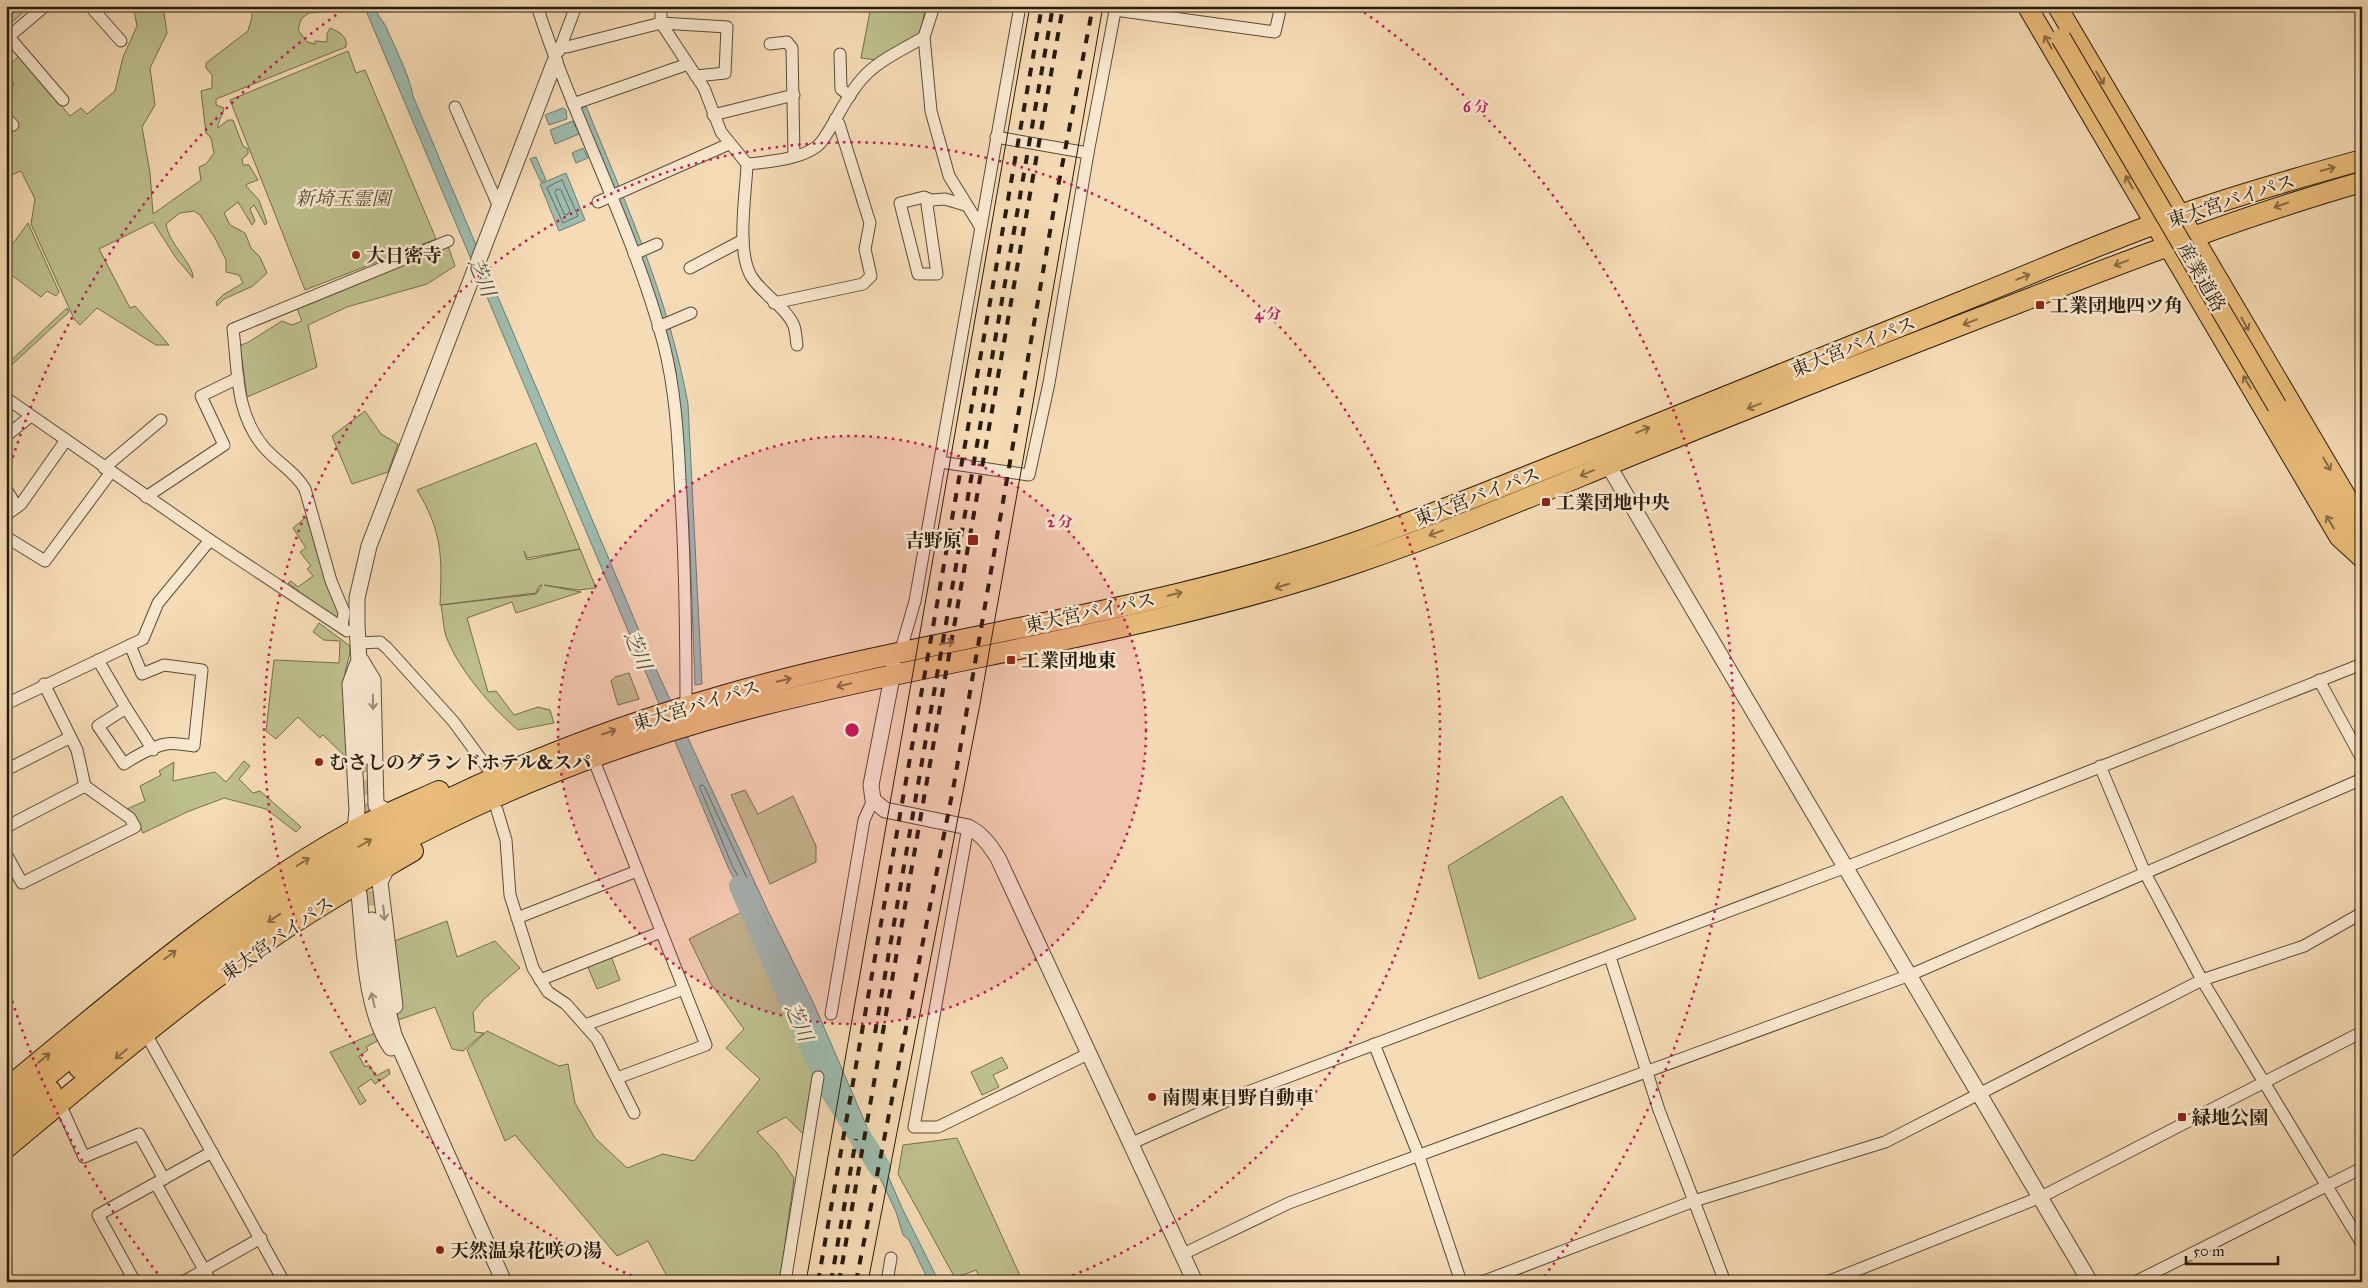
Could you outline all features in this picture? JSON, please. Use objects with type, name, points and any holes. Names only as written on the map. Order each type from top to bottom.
[{"type":"highway","name":"東大宮バイパス","points":[[691,715],[730,693],[900,653],[1165,596],[1257,573],[1347,545],[1494,490],[2181,214],[2362,160]]},
{"type":"highway","name":"東大宮バイパス","points":[[6,1109],[157,984],[269,902],[372,839],[483,783],[691,715],[1170,615],[1262,592],[1362,560],[1502,509],[1608,465],[2167,246],[2289,203],[2362,182]]},
{"type":"highway","name":"東大宮バイパス","points":[[6,1089],[147,971],[252,894],[355,830],[488,770],[569,756],[593,758],[654,726]]},
{"type":"highway","name":"東大宮バイパス","points":[[6,1148],[146,1034],[276,935],[350,887],[548,782],[569,756]]},
{"type":"highway","name":"東大宮バイパス","points":[[6,1128],[166,996],[270,920],[338,877],[569,756]]},
{"type":"main road","points":[[2027,6],[2339,537],[2362,558]]},
{"type":"main road","name":"産業道路","points":[[2042,6],[2362,548]]},
{"type":"main road","points":[[2057,6],[2362,523]]},
{"type":"street","points":[[44,6],[8,38],[63,100]]},
{"type":"street","points":[[90,6],[121,41]]},
{"type":"street","points":[[537,6],[556,61],[634,253],[670,371],[680,454],[691,715]]},
{"type":"street","points":[[364,756],[357,598],[369,546],[576,6]]},
{"type":"street","points":[[662,6],[662,23],[704,88],[721,132],[747,164],[743,240],[750,274],[794,326],[797,345]]},
{"type":"street","points":[[934,6],[924,38],[931,112],[950,176],[965,205],[980,226]]},
{"type":"street","points":[[831,1014],[864,820],[873,800],[871,785],[891,674],[900,653],[915,601],[1020,6]]},
{"type":"street","points":[[940,462],[1029,475],[1049,383],[1088,153],[1116,8],[1275,32],[1281,6]]},
{"type":"street","points":[[561,46],[567,47],[662,23],[727,27],[725,73],[696,76]]},
{"type":"street","points":[[747,164],[773,162],[794,156],[821,143],[861,79],[880,63],[924,38]]},
{"type":"street","points":[[770,44],[786,42],[792,48],[794,156]]},
{"type":"street","points":[[840,54],[841,89],[850,96]]},
{"type":"street","points":[[573,104],[688,64]]},
{"type":"street","points":[[713,115],[794,95]]},
{"type":"street","points":[[455,107],[498,207]]},
{"type":"street","points":[[6,118],[13,125],[6,127]]},
{"type":"street","points":[[774,303],[863,284],[869,281],[871,276],[865,249],[870,223],[839,124],[835,119]]},
{"type":"street","points":[[996,137],[1088,153]]},
{"type":"street","points":[[598,202],[730,144]]},
{"type":"street","points":[[931,200],[927,205],[937,274],[918,274],[900,203],[924,197],[931,200],[945,199],[965,205]]},
{"type":"street","points":[[690,268],[743,240]]},
{"type":"street","points":[[342,628],[344,612],[331,581],[305,489],[299,478],[274,458],[253,432],[245,416],[238,378],[233,329],[448,241]]},
{"type":"street","points":[[634,253],[654,246]]},
{"type":"street","points":[[658,327],[691,314]]},
{"type":"street","points":[[146,496],[224,445],[200,396],[238,378]]},
{"type":"street","points":[[6,398],[210,540],[342,628],[358,645],[373,680],[376,805],[390,813]]},
{"type":"street","points":[[6,436],[31,416]]},
{"type":"street","points":[[6,537],[45,561],[108,470],[160,420]]},
{"type":"street","points":[[6,515],[17,507],[66,440]]},
{"type":"street","points":[[1598,448],[1980,1092],[2090,1282]]},
{"type":"street","points":[[6,489],[17,507]]},
{"type":"street","points":[[6,704],[44,684],[143,639],[158,603],[210,540]]},
{"type":"street","points":[[358,645],[380,642],[387,648],[453,720],[488,770]]},
{"type":"street","points":[[126,708],[98,726],[124,764],[142,752],[153,750],[166,744],[194,746],[202,670],[164,665],[142,674],[130,645]]},
{"type":"street","points":[[355,830],[357,810],[350,684],[358,645]]},
{"type":"street","points":[[98,660],[153,750]]},
{"type":"street","points":[[1132,1143],[1245,1093],[1846,867],[2362,664]]},
{"type":"street","points":[[2319,680],[2362,759]]},
{"type":"street","points":[[7,856],[22,883],[135,827],[130,818],[85,786],[77,750],[69,738],[44,684]]},
{"type":"street","points":[[6,770],[69,738]]},
{"type":"street","points":[[593,758],[706,1045],[616,1078]]},
{"type":"street","points":[[2100,766],[2145,873],[2202,980],[2266,1082],[2362,1244]]},
{"type":"street","points":[[1183,1254],[1289,1203],[1910,975],[2362,779]]},
{"type":"street","points":[[6,827],[85,786]]},
{"type":"street","points":[[873,800],[885,810],[968,827],[978,832],[989,843],[998,858],[1090,1053],[1196,1282]]},
{"type":"street","points":[[498,810],[506,840],[510,895],[533,968],[548,992],[566,1004],[597,1040],[634,1113]]},
{"type":"street","points":[[968,827],[914,1127],[938,1127],[1090,1053]]},
{"type":"street","points":[[388,866],[380,882],[394,1001],[399,1033],[418,1089]]},
{"type":"street","points":[[517,918],[637,871]]},
{"type":"street","points":[[350,887],[359,894],[371,991],[380,1025],[388,1045],[418,1089]]},
{"type":"street","points":[[1482,1282],[1694,1201],[1885,1142],[2202,980],[2304,946],[2362,913]]},
{"type":"street","points":[[372,920],[381,984],[394,1035],[504,1282]]},
{"type":"street","points":[[540,980],[661,932]]},
{"type":"street","points":[[1610,957],[1647,1073],[1725,1282]]},
{"type":"street","points":[[585,1025],[684,989]]},
{"type":"street","points":[[1828,1282],[2041,1198],[2362,1032]]},
{"type":"street","points":[[146,1034],[284,1282]]},
{"type":"street","points":[[1374,1044],[1419,1156],[1461,1282]]},
{"type":"street","points":[[785,1282],[818,1076]]},
{"type":"street","points":[[60,1104],[84,1157],[139,1134],[160,1182],[204,1270],[212,1282]]},
{"type":"street","points":[[135,1282],[98,1215],[212,1152]]},
{"type":"street","points":[[2134,1282],[2362,1168]]},
{"type":"street","points":[[183,1282],[261,1238]]},
{"type":"street","points":[[887,1282],[891,1258]]},
{"type":"green space","points":[[6,6],[30,6],[10,24],[6,20]]},
{"type":"green space","points":[[133,6],[163,6],[167,33],[150,68],[155,105],[142,127],[150,173],[153,214],[201,180],[199,167],[206,164],[214,153],[211,138],[206,133],[201,91],[212,88],[212,75],[206,68],[206,63],[248,31],[252,17],[252,6],[340,6],[339,11],[309,13],[301,19],[298,30],[307,42],[315,44],[315,41],[327,42],[327,34],[330,28],[337,31],[346,40],[346,47],[216,99],[216,105],[224,108],[218,128],[228,120],[233,120],[243,146],[248,149],[248,154],[242,159],[243,165],[249,165],[258,180],[246,186],[259,200],[267,223],[265,225],[254,205],[250,209],[255,221],[252,225],[238,202],[224,213],[230,225],[245,233],[251,248],[260,257],[267,273],[253,286],[224,299],[217,306],[216,302],[223,295],[243,283],[239,275],[226,272],[226,260],[215,238],[200,215],[194,211],[180,213],[166,224],[168,232],[190,267],[193,278],[176,258],[153,222],[99,249],[130,308],[135,306],[169,345],[156,345],[97,308],[80,325],[74,319],[31,224],[35,199],[21,171],[9,176],[6,170],[6,130],[17,122],[6,109],[6,91],[14,84],[6,76],[6,68],[19,56],[70,116],[81,108],[87,114],[115,91],[123,57],[137,26]]},
{"type":"green space","points":[[871,6],[926,6],[920,33],[876,60],[861,58]]},
{"type":"green space","name":"新埼玉霊園","points":[[348,51],[356,73],[365,70],[436,239],[305,290],[230,100]]},
{"type":"green space","points":[[28,223],[59,292],[56,296],[47,291],[41,297],[6,271],[6,253]]},
{"type":"green space","points":[[447,243],[455,266],[427,284],[347,307],[308,325],[317,367],[247,397],[240,345],[247,343],[282,321],[292,325],[302,321],[296,306]]},
{"type":"green space","points":[[67,308],[69,312],[6,370],[6,365]]},
{"type":"green space","points":[[365,411],[381,434],[398,444],[388,472],[352,484],[332,436]]},
{"type":"green space","points":[[536,443],[580,549],[596,588],[579,590],[544,585],[581,592],[516,613],[512,602],[467,618],[488,692],[496,691],[514,715],[538,707],[550,710],[554,723],[518,730],[497,711],[459,662],[446,636],[441,605],[536,594],[542,585],[539,586],[536,593],[440,605],[441,573],[439,546],[432,519],[417,490]],"holes":[[[580,549],[527,560],[524,551],[527,558]]]},
{"type":"green space","points":[[306,517],[309,527],[313,525],[341,612],[340,623],[288,583],[291,581],[298,587],[313,576],[307,569],[311,566],[300,552],[306,548],[293,528]]},
{"type":"green space","points":[[319,623],[350,646],[345,676],[351,762],[323,735],[320,738],[298,717],[276,739],[266,731],[274,660],[339,663],[340,641],[324,640],[313,632]]},
{"type":"green space","points":[[629,673],[639,699],[618,705],[611,681],[615,677]]},
{"type":"green space","points":[[244,761],[250,766],[239,779],[253,793],[260,791],[301,827],[296,832],[266,809],[224,798],[187,812],[143,833],[133,813],[127,809],[145,801],[140,786],[161,775],[159,771],[174,762],[173,781],[215,772],[226,782]]},
{"type":"green space","points":[[745,790],[758,814],[793,796],[816,846],[816,862],[770,884],[731,795]]},
{"type":"green space","points":[[1562,796],[1636,919],[1479,979],[1448,866]]},
{"type":"green space","points":[[742,912],[821,1085],[808,1129],[802,1133],[786,1117],[757,1132],[777,1153],[794,1178],[780,1282],[670,1282],[648,1241],[617,1256],[515,1135],[505,1141],[467,1050],[487,1031],[559,1066],[568,1064],[575,1103],[595,1138],[627,1168],[663,1154],[694,1161],[760,1079],[726,1048],[744,1029],[711,984],[689,939]]},
{"type":"green space","points":[[447,921],[457,957],[495,941],[520,968],[484,999],[473,1012],[475,1032],[484,1033],[463,1051],[452,1049],[435,1007],[398,1020],[389,943]]},
{"type":"green space","points":[[611,956],[620,980],[597,989],[587,965]]},
{"type":"green space","points":[[375,1033],[379,1040],[366,1047],[368,1050],[359,1056],[365,1067],[369,1065],[376,1076],[389,1069],[390,1074],[375,1084],[371,1079],[358,1088],[366,1101],[360,1105],[330,1052]]},
{"type":"green space","points":[[1002,1057],[1008,1068],[993,1075],[999,1087],[982,1095],[971,1072]]},
{"type":"green space","points":[[957,1138],[1023,1282],[982,1282],[976,1270],[955,1278],[898,1174],[903,1145]]},
{"type":"water","points":[[364,6],[376,6],[378,14],[386,27],[408,79],[413,96],[649,654],[768,911],[813,1002],[902,1208],[939,1282],[929,1282],[909,1240],[903,1235],[896,1212],[817,1043],[728,867]]},
{"type":"water","points":[[586,106],[631,216],[658,289],[680,365],[688,404],[702,684],[695,685],[689,524],[676,371],[666,331],[580,109]]},
{"type":"water","points":[[563,108],[566,110],[567,119],[549,125],[545,115]]},
{"type":"water","points":[[573,121],[579,134],[555,144],[550,130]]},
{"type":"water","points":[[583,148],[588,158],[576,163],[572,153]]},
{"type":"water","points":[[536,157],[546,180],[541,182],[530,159]]},
{"type":"water","points":[[566,173],[585,220],[559,231],[540,184]]},
{"type":"waterway","name":"芝川","points":[[740,886],[828,1086],[880,1168]]},
{"type":"tunnel","points":[[364,757],[367,833]]},
{"type":"tunnel","points":[[368,868],[372,920]]},
{"type":"tram line","points":[[806,1282],[1030,6]]},
{"type":"tram line","points":[[868,1282],[980,704],[1103,6]]},
{"type":"railway","points":[[818,1282],[1042,6]]},
{"type":"railway","points":[[875,1033],[1053,6]]},
{"type":"railway","points":[[839,1282],[1063,6]]},
{"type":"railway","points":[[856,1282],[954,784],[1056,197],[1093,6]]},
{"type":"railway","points":[[831,1282],[856,1139]]},
{"type":"place","name":"大日密寺","points":[[356,255]]},
{"type":"place","name":"工業団地四ツ角","points":[[2040,305]]},
{"type":"place","name":"工業団地中央","points":[[1546,502]]},
{"type":"place","name":"吉野原","points":[[973,540]]},
{"type":"place","name":"工業団地東","points":[[1011,660]]},
{"type":"place","name":"むさしのグランドホテル&スパ","points":[[319,762]]},
{"type":"place","name":"南関東日野自動車","points":[[1152,1097]]},
{"type":"place","name":"緑地公園","points":[[2182,1117]]},
{"type":"place","name":"天然温泉花咲の湯","points":[[440,1250]]}]
